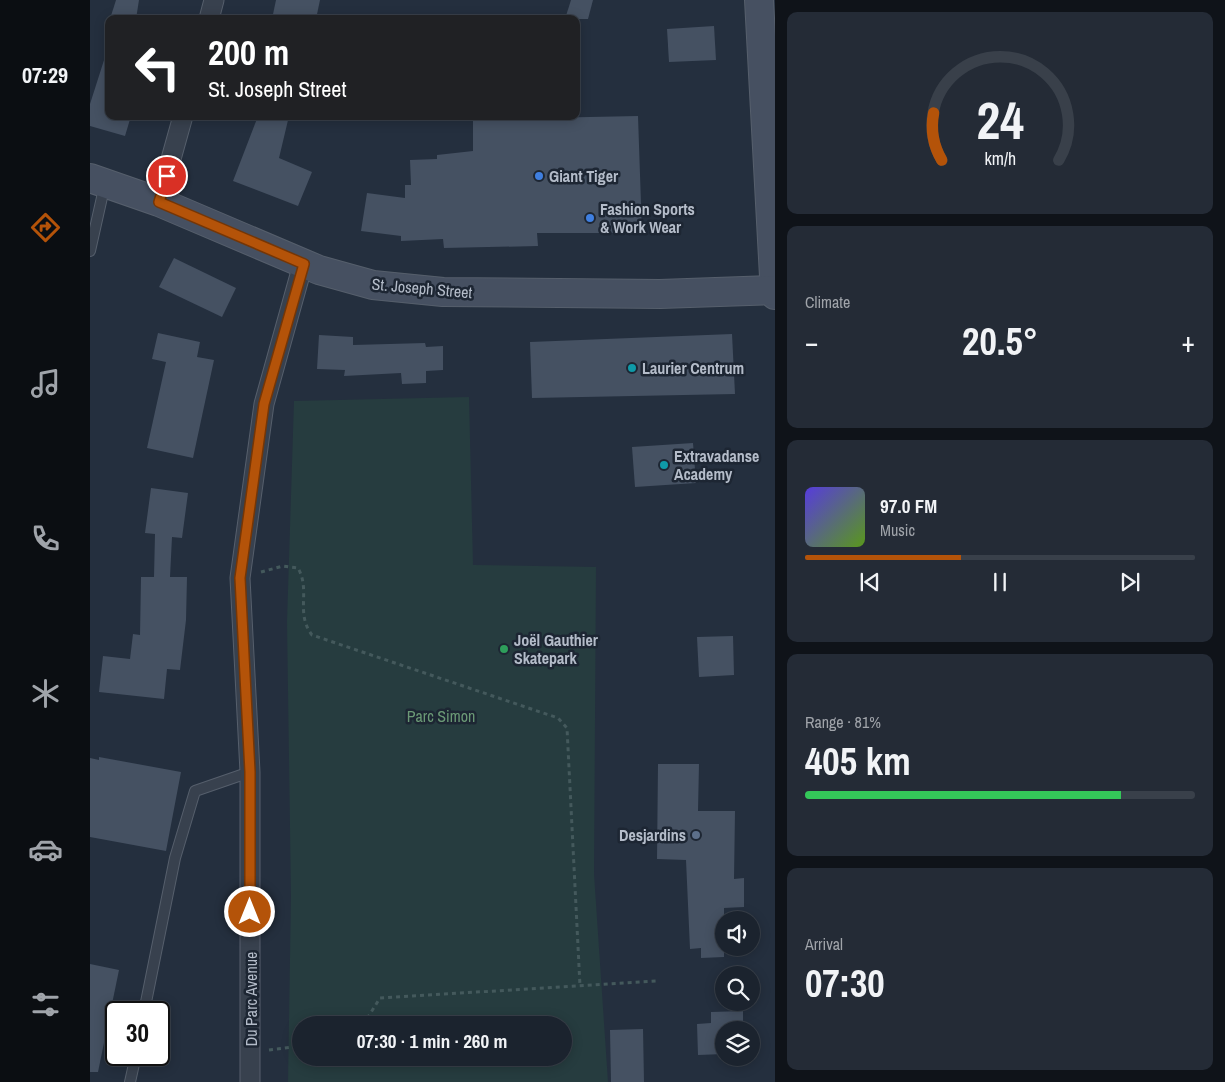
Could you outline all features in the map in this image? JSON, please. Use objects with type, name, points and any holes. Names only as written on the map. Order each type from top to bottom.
[{"type":"street","points":[[210,15],[214,0]]},
{"type":"street","points":[[759,0],[772,196],[775,295]]},
{"type":"street","points":[[159,202],[182,120]]},
{"type":"street","name":"St. Joseph Street","points":[[98,180],[159,202],[304,264],[348,279],[373,285],[443,292],[660,294],[775,290]]},
{"type":"street","name":"Du Parc Avenue","points":[[250,1082],[250,772],[240,578],[264,404],[304,264]]},
{"type":"lane","points":[[90,251],[98,180]]},
{"type":"lane","points":[[146,1001],[175,858],[194,791],[250,772]]},
{"type":"lane","points":[[130,1082],[134,1066]]},
{"type":"path","points":[[240,578],[283,566],[298,568],[302,576],[304,625],[312,635],[558,718],[567,728],[580,986]]},
{"type":"path","points":[[369,1016],[380,998],[657,981]]},
{"type":"path","points":[[251,1051],[292,1047]]},
{"type":"green space","name":"Parc Simon","points":[[469,397],[473,565],[596,567],[594,874],[608,1082],[288,1082],[291,896],[287,622],[294,401]]},
{"type":"building","points":[[116,0],[139,0],[137,15],[111,15]]},
{"type":"building","points":[[276,0],[320,0],[317,15],[273,15]]},
{"type":"building","points":[[571,0],[593,0],[588,19],[580,19],[580,15],[566,15]]},
{"type":"building","points":[[714,26],[716,60],[669,62],[667,29]]},
{"type":"building","points":[[105,57],[105,120],[130,120],[125,136],[90,126],[90,104]]},
{"type":"building","name":"Giant Tiger","points":[[638,116],[642,233],[537,233],[538,246],[444,248],[443,239],[401,241],[401,236],[361,231],[367,193],[405,198],[405,185],[411,185],[410,160],[437,159],[437,155],[473,151],[473,120],[580,120],[580,117]]},
{"type":"building","points":[[256,120],[288,120],[279,158],[312,172],[298,206],[233,181]]},
{"type":"building","points":[[174,258],[236,288],[222,317],[159,287]]},
{"type":"building","points":[[158,333],[200,342],[197,357],[214,360],[193,458],[147,448],[166,362],[152,359]]},
{"type":"building","name":"Laurier Centrum","points":[[732,334],[735,394],[532,398],[530,342]]},
{"type":"building","points":[[319,335],[353,337],[353,345],[425,343],[426,347],[443,346],[443,370],[426,371],[426,383],[402,384],[401,373],[344,376],[345,370],[317,369]]},
{"type":"building","name":"Extravadanse Academy","points":[[693,443],[696,483],[635,487],[632,447]]},
{"type":"building","points":[[151,488],[188,493],[182,538],[172,537],[170,577],[187,577],[186,620],[180,670],[167,669],[164,699],[99,692],[103,656],[130,659],[133,634],[140,635],[141,577],[154,577],[155,534],[145,533]]},
{"type":"building","points":[[733,636],[734,675],[699,677],[697,637]]},
{"type":"building","points":[[99,757],[181,772],[166,851],[90,837],[90,758],[99,760]]},
{"type":"building","points":[[658,764],[699,764],[698,811],[735,811],[734,879],[744,878],[744,907],[724,908],[724,911],[715,911],[715,956],[724,957],[701,958],[701,948],[690,949],[686,860],[657,859]]},
{"type":"building","points":[[90,964],[119,970],[113,1001],[105,1001],[105,1038],[98,1072],[90,1072]]},
{"type":"building","points":[[743,1011],[743,1021],[715,1021],[715,1054],[698,1055],[697,1024],[711,1023],[711,1012]]},
{"type":"building","points":[[643,1029],[644,1082],[611,1082],[610,1030]]},
{"type":"place","name":"Giant Tiger","points":[[539,176]]},
{"type":"place","name":"Fashion Sports & Work Wear","points":[[590,218]]},
{"type":"place","name":"Laurier Centrum","points":[[632,368]]},
{"type":"place","name":"Extravadanse Academy","points":[[664,465]]},
{"type":"place","name":"Joël Gauthier Skatepark","points":[[504,649]]},
{"type":"place","name":"Desjardins","points":[[696,835]]},
{"type":"route","points":[[167,176],[159,202],[304,264],[264,404],[240,578],[250,772],[250,912]]}]
